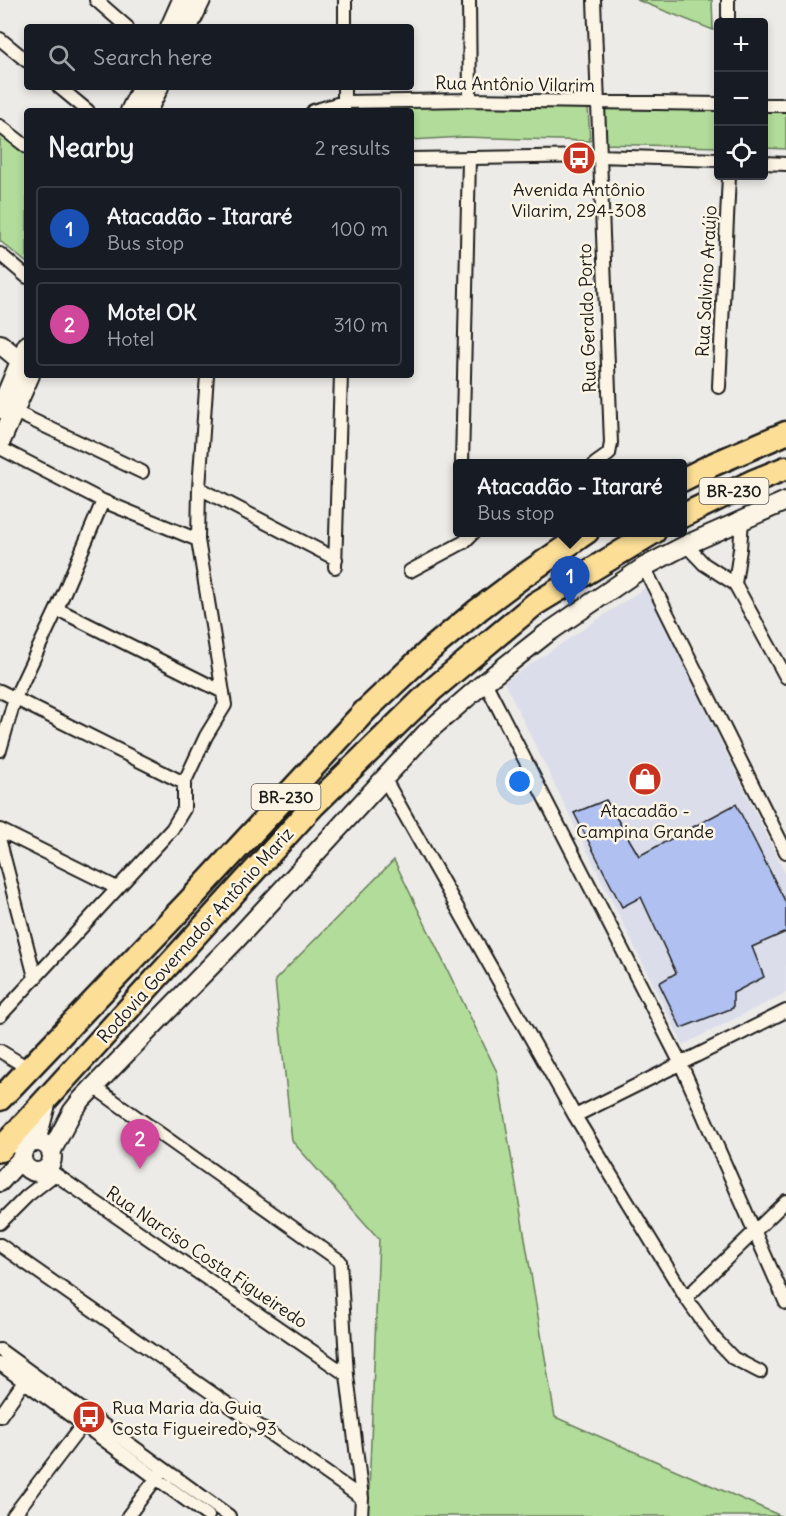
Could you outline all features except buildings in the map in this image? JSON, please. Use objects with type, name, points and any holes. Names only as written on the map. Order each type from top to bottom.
[{"type":"highway","name":"BR-230","points":[[687,478],[786,434]]},
{"type":"highway","name":"BR-230","points":[[687,514],[786,468]]},
{"type":"highway","name":"Rodovia Governador Antônio Mariz","points":[[0,1099],[190,900],[365,711],[431,649],[478,610],[580,537]]},
{"type":"highway","name":"Rodovia Governador Antônio Mariz","points":[[0,1150],[314,805],[432,690],[535,604],[646,537]]},
{"type":"street","points":[[96,0],[124,24]]},
{"type":"street","points":[[171,24],[182,0]]},
{"type":"street","points":[[189,24],[201,0]]},
{"type":"street","points":[[345,0],[345,24]]},
{"type":"street","points":[[469,0],[470,100]]},
{"type":"street","name":"Rua Geraldo Porto","points":[[594,0],[610,443],[609,454],[602,459]]},
{"type":"street","points":[[728,0],[728,18]]},
{"type":"street","points":[[0,39],[24,59]]},
{"type":"street","points":[[63,90],[84,108]]},
{"type":"street","points":[[344,90],[344,106]]},
{"type":"street","points":[[135,108],[150,98]]},
{"type":"street","name":"Rua Antônio Vilarim","points":[[344,106],[470,100],[714,104]]},
{"type":"street","points":[[768,105],[786,105]]},
{"type":"street","points":[[0,126],[24,145]]},
{"type":"street","points":[[414,159],[599,156],[714,160]]},
{"type":"street","points":[[462,459],[469,159]]},
{"type":"street","points":[[768,163],[786,164]]},
{"type":"street","name":"Rua Salvino Araújo","points":[[719,387],[729,180]]},
{"type":"street","points":[[0,254],[24,274]]},
{"type":"street","points":[[0,344],[24,361]]},
{"type":"street","points":[[6,410],[4,388],[24,364]]},
{"type":"street","points":[[0,442],[6,410],[24,367]]},
{"type":"street","points":[[0,1016],[178,820],[183,809],[184,783],[206,736],[225,705],[198,540],[199,488],[207,378]]},
{"type":"street","points":[[199,488],[336,563],[341,378]]},
{"type":"street","points":[[6,410],[142,472]]},
{"type":"street","points":[[0,448],[103,501],[198,540]]},
{"type":"street","points":[[0,750],[15,698],[57,609],[103,501]]},
{"type":"street","points":[[786,501],[686,545],[644,567],[786,852]]},
{"type":"street","points":[[735,584],[742,519]]},
{"type":"street","points":[[410,571],[463,537]]},
{"type":"street","points":[[686,545],[704,564],[735,584],[786,678]]},
{"type":"street","name":"BR-230","points":[[40,1158],[52,1125],[72,1112],[94,1086],[235,941],[426,733],[546,633],[644,567]]},
{"type":"street","points":[[57,609],[223,692]]},
{"type":"street","points":[[485,682],[680,1062],[786,1304]]},
{"type":"street","points":[[0,691],[184,783]]},
{"type":"street","points":[[384,778],[575,1116],[686,1298],[715,1339],[733,1358],[760,1372]]},
{"type":"street","points":[[0,830],[117,888]]},
{"type":"street","points":[[0,842],[35,977]]},
{"type":"street","points":[[575,1116],[786,1011]]},
{"type":"street","points":[[0,1051],[28,1068]]},
{"type":"street","points":[[94,1086],[340,1261],[347,1375],[362,1498],[361,1516]]},
{"type":"street","points":[[0,1223],[27,1196],[40,1158],[49,1096]]},
{"type":"street","points":[[2,1180],[40,1158]]},
{"type":"street","name":"Rua Narciso Costa Figueiredo","points":[[40,1158],[347,1375]]},
{"type":"street","points":[[686,1298],[786,1201]]},
{"type":"street","points":[[0,1245],[362,1498]]},
{"type":"street","points":[[0,1350],[27,1377],[160,1474],[229,1516]]},
{"type":"street","points":[[0,1364],[27,1377]]},
{"type":"street","points":[[0,1416],[27,1377]]},
{"type":"street","points":[[13,1516],[86,1420]]},
{"type":"street","points":[[128,1516],[160,1474]]},
{"type":"street","points":[[160,1474],[208,1516]]},
{"type":"shaded area","name":"Atacadão - Campina Grande","points":[[646,587],[786,875],[786,993],[683,1045],[504,682]]},
{"type":"green space","points":[[637,0],[712,0],[713,30]]},
{"type":"green space","points":[[351,106],[588,107],[590,141],[464,137],[414,140],[414,108],[351,108]]},
{"type":"green space","points":[[605,106],[714,108],[714,147],[603,144]]},
{"type":"green space","points":[[768,109],[786,110],[786,149],[768,148]]},
{"type":"green space","points":[[0,131],[24,151],[24,261],[0,241]]},
{"type":"green space","points":[[394,860],[497,1072],[555,1417],[781,1516],[368,1516],[379,1239],[292,1141],[275,980]]},
{"type":"place","name":"Avenida Antônio Vilarim, 294-308","points":[[579,158]]},
{"type":"place","name":"Atacadão - Itararé","points":[[570,606]]},
{"type":"place","name":"Atacadão - Campina Grande","points":[[645,779]]},
{"type":"place","name":"Motel OK","points":[[140,1169]]},
{"type":"place","name":"Rua Maria da Guia Costa Figueiredo, 93","points":[[89,1417]]}]
